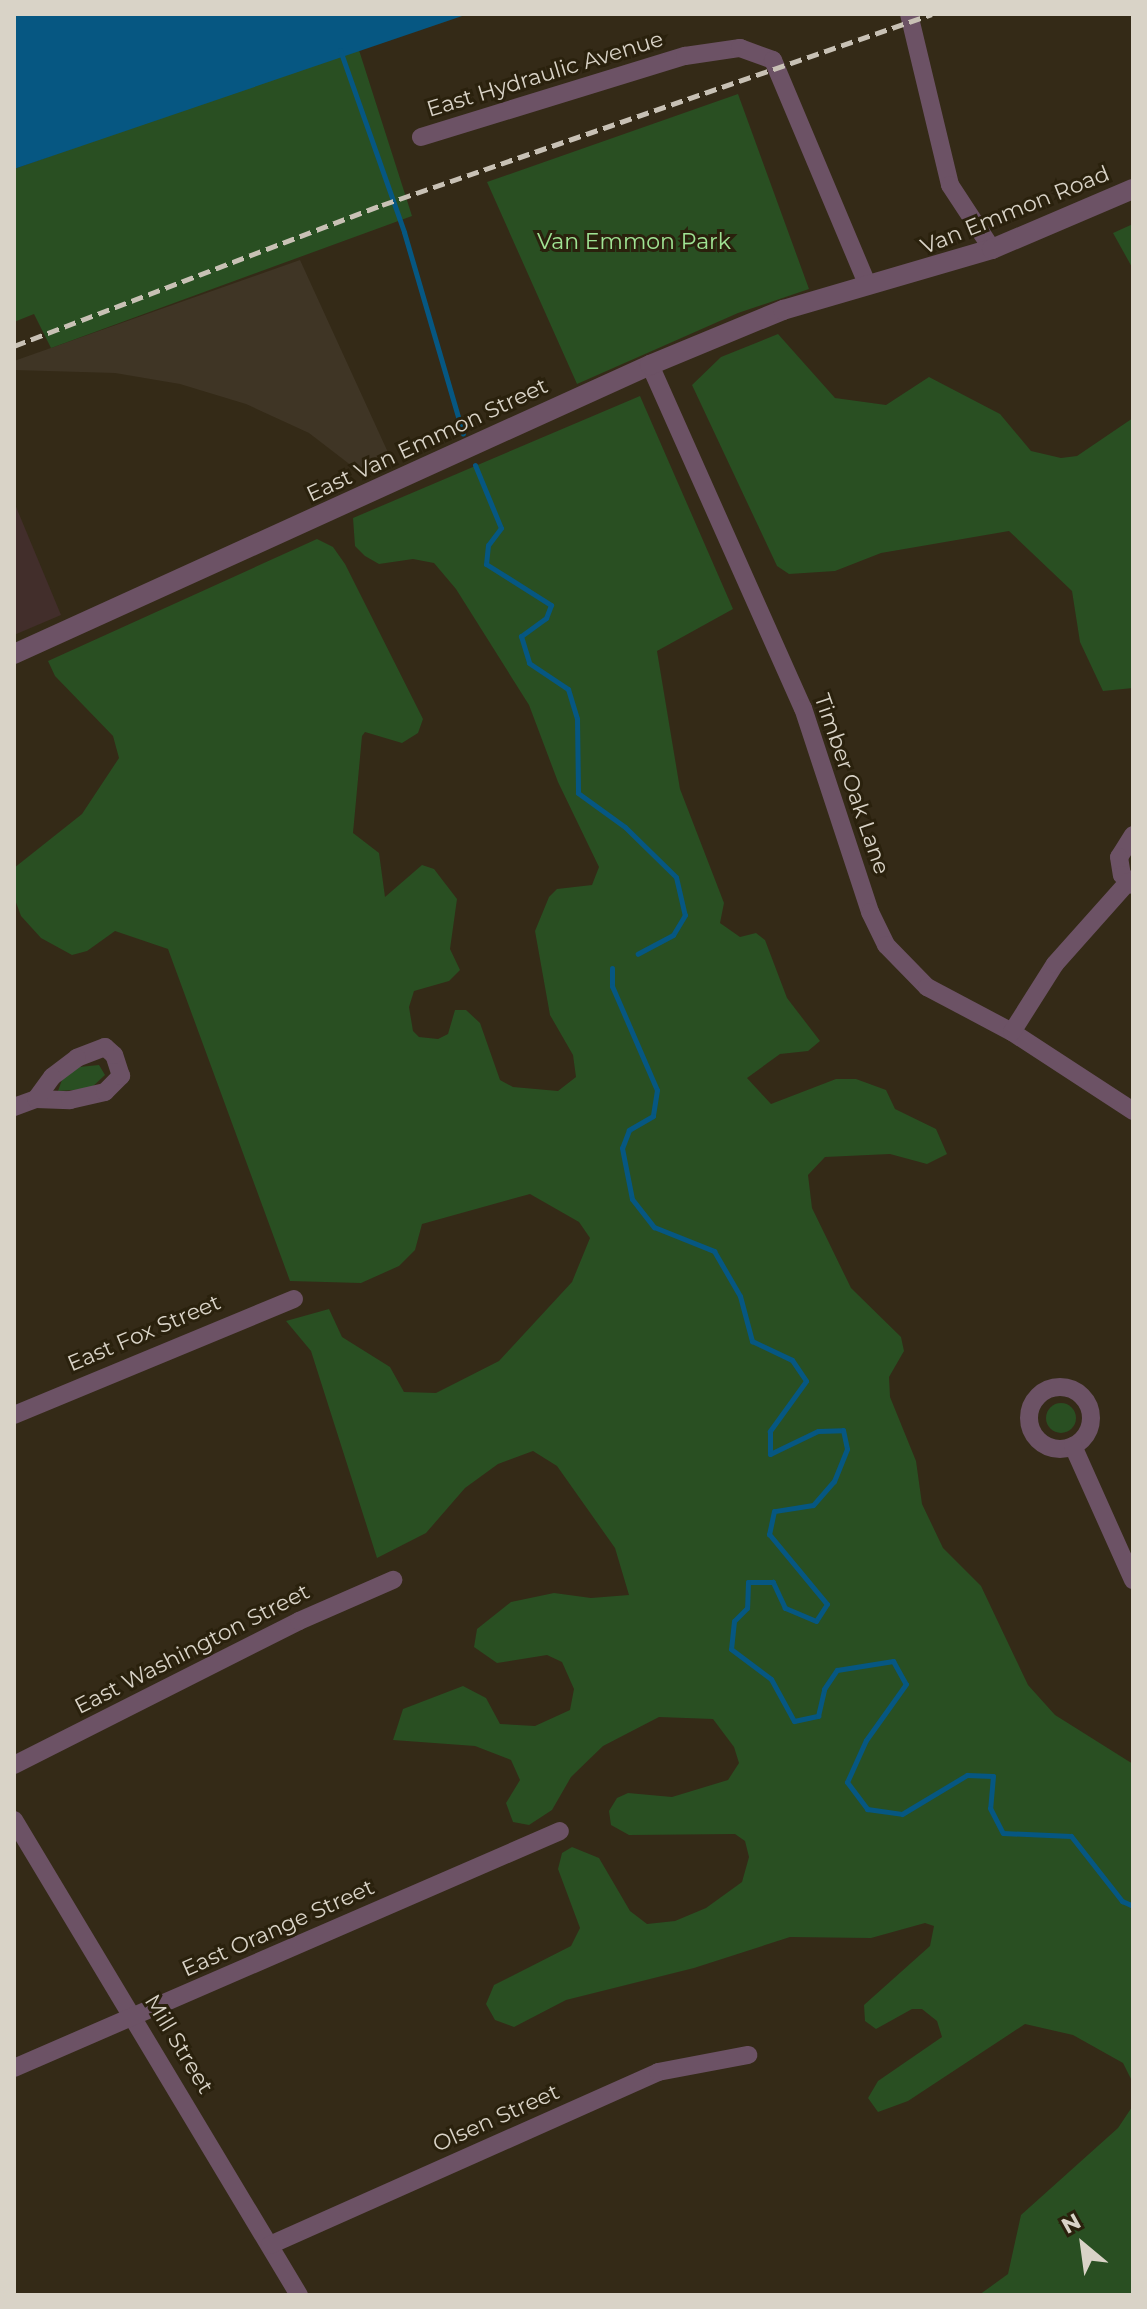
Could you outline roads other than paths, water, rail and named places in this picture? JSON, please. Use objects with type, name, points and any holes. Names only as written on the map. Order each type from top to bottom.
[{"type":"street","points":[[909,14],[950,185],[992,249]]},
{"type":"street","name":"East Hydraulic Avenue","points":[[421,137],[685,56],[740,48],[773,60],[867,284]]},
{"type":"street","name":"Van Emmon Road","points":[[867,284],[914,276],[992,249],[1133,189]]},
{"type":"street","name":"East Van Emmon Street","points":[[14,654],[650,365],[783,310],[867,284]]},
{"type":"street","name":"Timber Oak Lane","points":[[650,365],[803,708],[870,912],[886,945],[927,987],[1012,1032],[1133,1111]]},
{"type":"street","points":[[1012,1032],[1055,964],[1130,884],[1119,857],[1133,835]]},
{"type":"street","points":[[14,1107],[36,1099]]},
{"type":"street","name":"East Fox Street","points":[[14,1415],[294,1299]]},
{"type":"street","points":[[1073,1446],[1133,1580]]},
{"type":"street","name":"East Washington Street","points":[[14,1765],[299,1621],[393,1580]]},
{"type":"street","name":"Mill Street","points":[[14,1820],[299,2295]]},
{"type":"street","name":"East Orange Street","points":[[14,2068],[560,1831]]},
{"type":"street","name":"Olsen Street","points":[[270,2245],[658,2072],[748,2055]]},
{"type":"water","points":[[14,14],[468,14],[14,169]]},
{"type":"waterway","points":[[340,50],[404,232],[463,434]]},
{"type":"waterway","points":[[475,465],[501,528],[488,545],[486,564],[551,605],[546,618],[521,636],[529,663],[568,689],[577,719],[578,793],[625,827],[676,877],[685,915],[673,935],[638,954]]},
{"type":"waterway","points":[[612,968],[612,986],[657,1090],[653,1116],[629,1130],[622,1148],[632,1199],[654,1227],[714,1251],[740,1296],[752,1341],[792,1360],[806,1381],[770,1431],[770,1454],[818,1431],[843,1430],[847,1449],[834,1481],[813,1505],[774,1511],[769,1534],[827,1604],[816,1621],[785,1608],[773,1582],[748,1582],[747,1608],[734,1621],[731,1649],[771,1679],[794,1721],[818,1716],[824,1689],[837,1670],[893,1661],[906,1684],[866,1740],[847,1782],[867,1809],[902,1814],[967,1775],[993,1776],[990,1808],[1003,1833],[1071,1836],[1122,1901],[1133,1906]]},
{"type":"railway","points":[[14,346],[382,205],[932,14]]},
{"type":"park label","name":"Van Emmon Park","points":[[634,242]]}]
